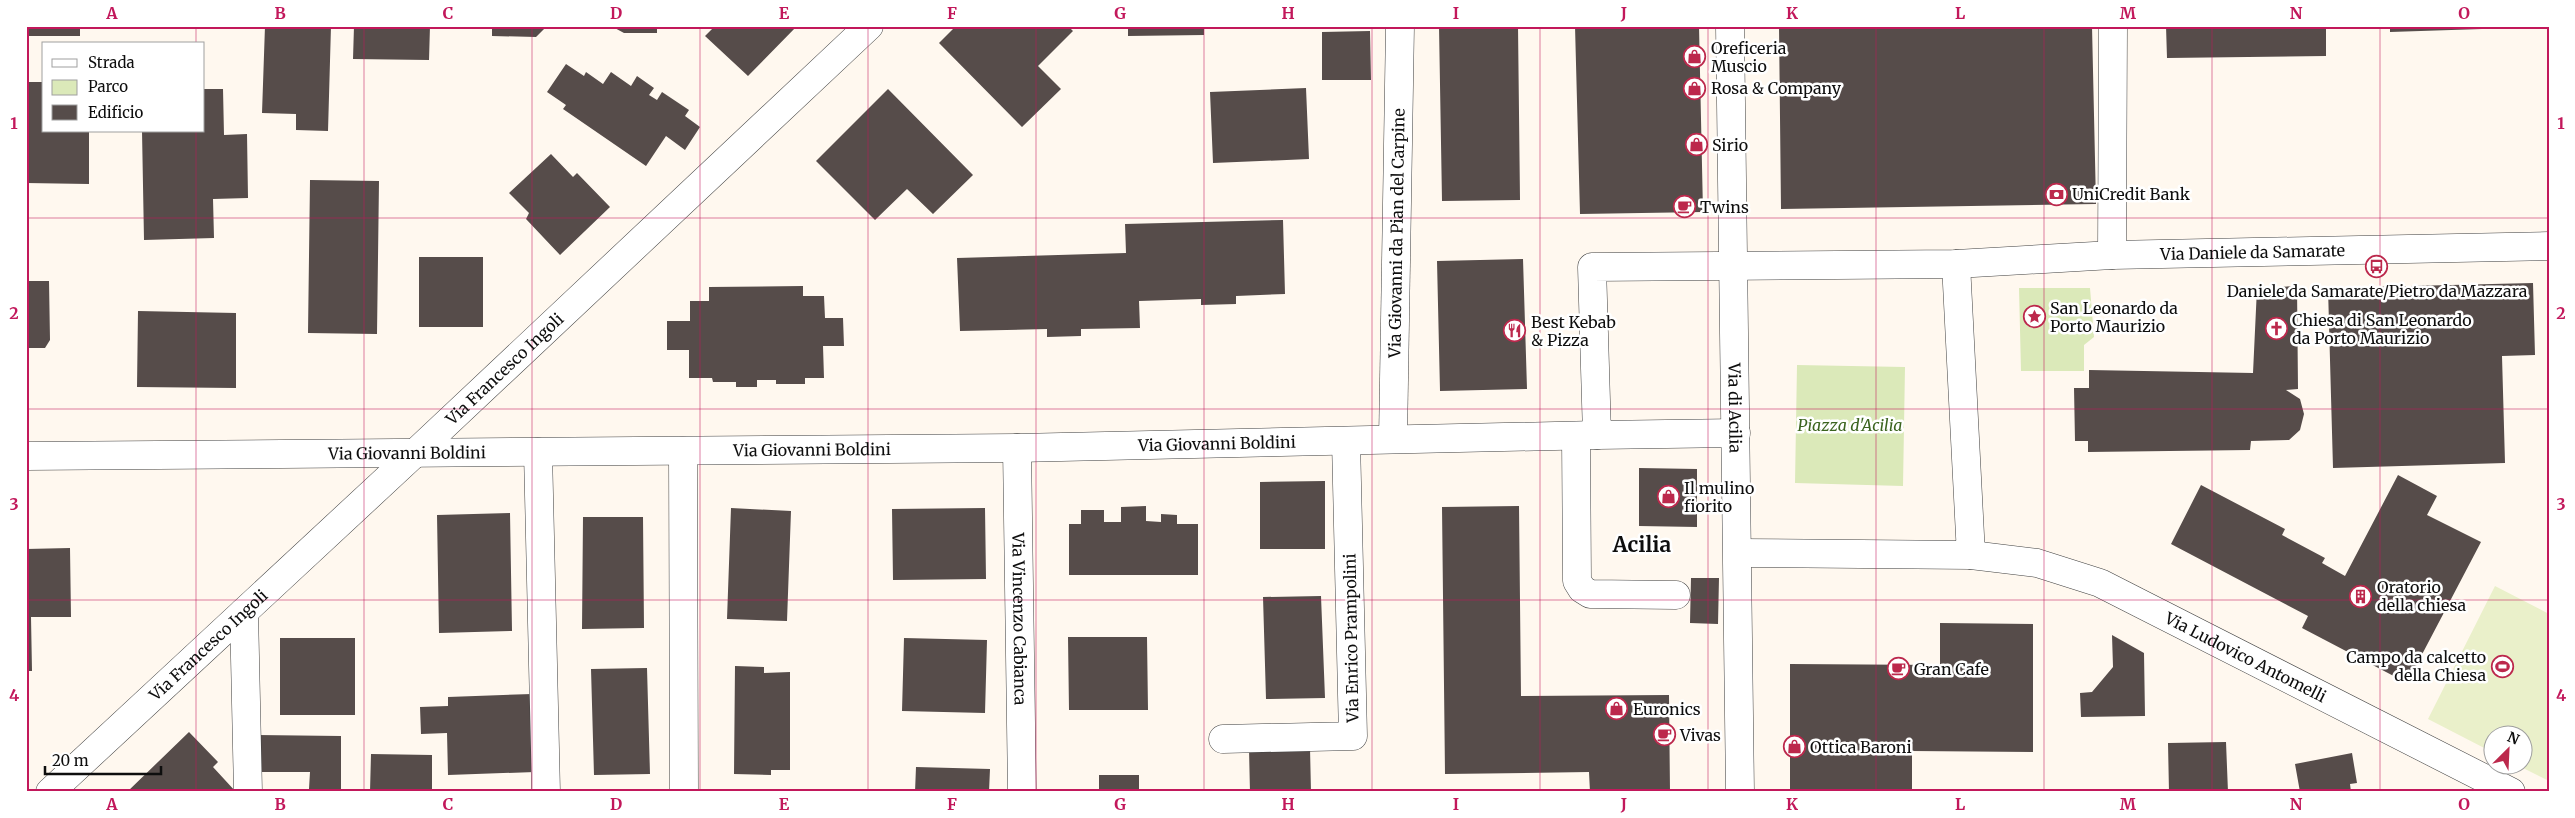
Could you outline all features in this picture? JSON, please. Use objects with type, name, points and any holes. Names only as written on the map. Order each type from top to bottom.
[{"type":"street","name":"Via Francesco Ingoli","points":[[50,792],[415,453],[869,26]]},
{"type":"street","name":"Via Giovanni da Pian del Carpine","points":[[1393,440],[1400,26]]},
{"type":"street","name":"Via di Acilia","points":[[1730,26],[1740,792]]},
{"type":"street","points":[[2112,26],[2112,255]]},
{"type":"street","name":"Via Daniele da Samarate","points":[[1587,435],[1592,267],[1734,268],[1956,264],[2112,255],[2549,246]]},
{"type":"street","points":[[1956,264],[1971,556]]},
{"type":"street","name":"Via Giovanni Boldini","points":[[26,456],[1017,448],[1736,433]]},
{"type":"street","points":[[1587,435],[1577,581],[1582,589],[1590,594],[1676,595]]},
{"type":"street","name":"Via Enrico Prampolini","points":[[1223,739],[1353,736],[1346,441]]},
{"type":"street","name":"Via Vincenzo Cabianca","points":[[1017,448],[1022,792]]},
{"type":"street","points":[[683,451],[684,792]]},
{"type":"street","points":[[538,452],[546,792]]},
{"type":"street","name":"Via Ludovico Antomelli","points":[[1738,553],[1971,556],[2044,564],[2079,574],[2511,792]]},
{"type":"street","points":[[244,612],[248,792]]},
{"type":"green space","points":[[2019,288],[2090,288],[2094,337],[2084,345],[2084,371],[2021,371]]},
{"type":"green space","name":"Piazza d'Acilia","points":[[1797,365],[1905,367],[1903,486],[1795,483]]},
{"type":"green space","name":"Campo da calcetto della Chiesa","points":[[2495,586],[2549,614],[2549,781],[2532,772],[2532,726],[2482,726],[2482,747],[2428,719]]},
{"type":"building","points":[[26,26],[80,26],[80,36],[26,36]]},
{"type":"building","points":[[265,26],[331,26],[328,131],[296,130],[296,114],[262,113]]},
{"type":"building","points":[[354,26],[430,26],[429,60],[353,59]]},
{"type":"building","points":[[492,26],[547,26],[536,37],[492,36]]},
{"type":"building","points":[[611,26],[657,26],[657,33],[624,33]]},
{"type":"building","points":[[715,26],[797,26],[748,76],[705,36]]},
{"type":"building","points":[[956,26],[1068,26],[1073,31],[1038,66],[1061,89],[1022,127],[939,43]]},
{"type":"building","points":[[1128,26],[1204,26],[1204,35],[1128,36]]},
{"type":"building","points":[[1439,26],[1518,26],[1520,200],[1442,201]]},
{"type":"building","points":[[1575,26],[1699,26],[1703,212],[1580,214]]},
{"type":"building","points":[[1779,26],[2092,26],[2096,204],[1781,209]]},
{"type":"building","points":[[2166,26],[2326,28],[2326,56],[2167,58]]},
{"type":"building","points":[[2390,26],[2482,26],[2482,29],[2390,32]]},
{"type":"building","points":[[1370,31],[1371,80],[1322,80],[1322,32]]},
{"type":"building","points":[[566,64],[584,76],[586,72],[603,84],[611,72],[631,86],[637,76],[654,88],[649,95],[657,100],[662,92],[689,110],[685,116],[700,127],[685,150],[666,136],[646,166],[563,109],[566,105],[547,92]]},
{"type":"building","points":[[26,82],[42,82],[42,132],[89,132],[89,184],[26,183]]},
{"type":"building","points":[[1306,88],[1309,159],[1213,163],[1210,92]]},
{"type":"building","points":[[205,89],[223,89],[224,135],[247,134],[248,198],[213,199],[214,238],[144,240],[142,132],[205,132]]},
{"type":"building","points":[[888,89],[973,175],[933,214],[907,189],[875,220],[816,161]]},
{"type":"building","points":[[551,154],[573,177],[577,173],[610,207],[560,255],[526,219],[529,213],[509,193]]},
{"type":"building","points":[[310,180],[379,181],[377,334],[308,333]]},
{"type":"building","points":[[1283,220],[1285,294],[1236,296],[1236,304],[1201,305],[1201,299],[1139,301],[1140,328],[1081,329],[1081,336],[1047,337],[1047,329],[960,331],[957,258],[1126,253],[1125,224]]},
{"type":"building","points":[[419,257],[483,257],[483,327],[419,327]]},
{"type":"building","points":[[1523,259],[1527,389],[1440,391],[1437,261]]},
{"type":"building","points":[[26,281],[49,281],[50,340],[45,348],[26,348]]},
{"type":"building","points":[[2533,283],[2535,355],[2502,356],[2505,463],[2333,468],[2328,288]]},
{"type":"building","points":[[803,286],[803,296],[824,296],[825,318],[843,318],[844,346],[823,346],[824,378],[805,378],[805,384],[776,384],[776,380],[757,380],[757,387],[736,387],[736,382],[713,382],[712,378],[689,378],[689,350],[667,350],[667,321],[690,321],[690,301],[709,301],[709,287]]},
{"type":"building","name":"Chiesa di San Leonardo da Porto Maurizio","points":[[2297,286],[2298,389],[2286,390],[2300,399],[2304,414],[2300,430],[2289,440],[2251,441],[2250,450],[2088,452],[2088,441],[2075,441],[2074,388],[2089,388],[2089,370],[2253,373],[2257,288]]},
{"type":"building","points":[[138,311],[236,313],[236,388],[137,387]]},
{"type":"building","name":"Il mulino fiorito","points":[[1639,468],[1697,469],[1697,527],[1639,526]]},
{"type":"building","name":"Oratorio della chiesa","points":[[2398,475],[2437,496],[2427,515],[2481,542],[2407,683],[2302,628],[2308,616],[2171,544],[2201,485],[2285,529],[2282,535],[2325,558],[2322,563],[2345,576]]},
{"type":"building","points":[[1325,481],[1325,549],[1260,549],[1260,482]]},
{"type":"building","points":[[1146,506],[1146,521],[1161,522],[1161,514],[1177,515],[1177,524],[1198,524],[1198,575],[1069,575],[1069,524],[1081,524],[1081,510],[1104,510],[1104,522],[1121,522],[1121,507]]},
{"type":"building","points":[[1519,506],[1521,696],[1669,695],[1670,792],[1590,792],[1589,772],[1445,774],[1442,507]]},
{"type":"building","points":[[731,508],[791,511],[787,621],[727,619]]},
{"type":"building","points":[[985,508],[986,579],[893,580],[892,509]]},
{"type":"building","points":[[510,513],[512,631],[439,633],[437,515]]},
{"type":"building","points":[[583,517],[643,517],[644,628],[582,629]]},
{"type":"building","points":[[70,548],[71,617],[31,617],[32,671],[26,671],[26,549]]},
{"type":"building","points":[[1691,578],[1719,578],[1718,624],[1690,623]]},
{"type":"building","points":[[1321,596],[1325,698],[1266,699],[1263,597]]},
{"type":"building","points":[[1940,623],[2033,624],[2033,752],[1912,751],[1912,792],[1790,792],[1790,664],[1940,665]]},
{"type":"building","points":[[2112,635],[2144,653],[2145,716],[2081,717],[2080,693],[2092,692],[2113,667]]},
{"type":"building","points":[[1068,637],[1147,637],[1148,710],[1069,710]]},
{"type":"building","points":[[280,638],[355,638],[355,715],[280,715]]},
{"type":"building","points":[[904,638],[987,640],[985,713],[902,711]]},
{"type":"building","points":[[735,666],[764,667],[764,673],[790,672],[790,770],[771,770],[771,775],[734,774]]},
{"type":"building","points":[[647,668],[650,774],[594,775],[591,669]]},
{"type":"building","points":[[532,694],[535,772],[448,775],[447,733],[421,734],[420,707],[448,706],[448,697]]},
{"type":"building","points":[[189,732],[218,762],[213,767],[236,792],[127,792]]},
{"type":"building","points":[[257,735],[341,736],[341,790],[309,789],[310,772],[257,772]]},
{"type":"building","points":[[2226,742],[2228,792],[2169,792],[2168,743]]},
{"type":"building","points":[[1310,748],[1311,792],[1250,792],[1249,749]]},
{"type":"building","points":[[2352,753],[2357,783],[2350,784],[2351,792],[2300,792],[2295,764]]},
{"type":"building","points":[[371,754],[432,755],[432,792],[370,792]]},
{"type":"building","points":[[916,767],[990,769],[989,792],[915,792]]},
{"type":"building","points":[[1099,775],[1139,775],[1139,792],[1099,792]]},
{"type":"place","name":"Oreficeria Muscio","points":[[1695,57]]},
{"type":"place","name":"Rosa & Company","points":[[1695,88]]},
{"type":"place","name":"Sirio","points":[[1696,145]]},
{"type":"place","name":"UniCredit Bank","points":[[2056,194]]},
{"type":"place","name":"Twins","points":[[1684,207]]},
{"type":"place","name":"Daniele da Samarate/Pietro da Mazzara","points":[[2377,267]]},
{"type":"place","name":"San Leonardo da Porto Maurizio","points":[[2034,317]]},
{"type":"place","name":"Chiesa di San Leonardo da Porto Maurizio","points":[[2276,329]]},
{"type":"place","name":"Best Kebab & Pizza","points":[[1515,331]]},
{"type":"place","name":"Il mulino fiorito","points":[[1668,497]]},
{"type":"place","name":"Oratorio della chiesa","points":[[2361,596]]},
{"type":"place","name":"Campo da calcetto della Chiesa","points":[[2502,666]]},
{"type":"place","name":"Gran Cafe","points":[[1898,669]]},
{"type":"place","name":"Euronics","points":[[1617,709]]},
{"type":"place","name":"Vivas","points":[[1664,735]]},
{"type":"place","name":"Ottica Baroni","points":[[1794,747]]},
{"type":"district","name":"Acilia","points":[[1642,544]]}]
